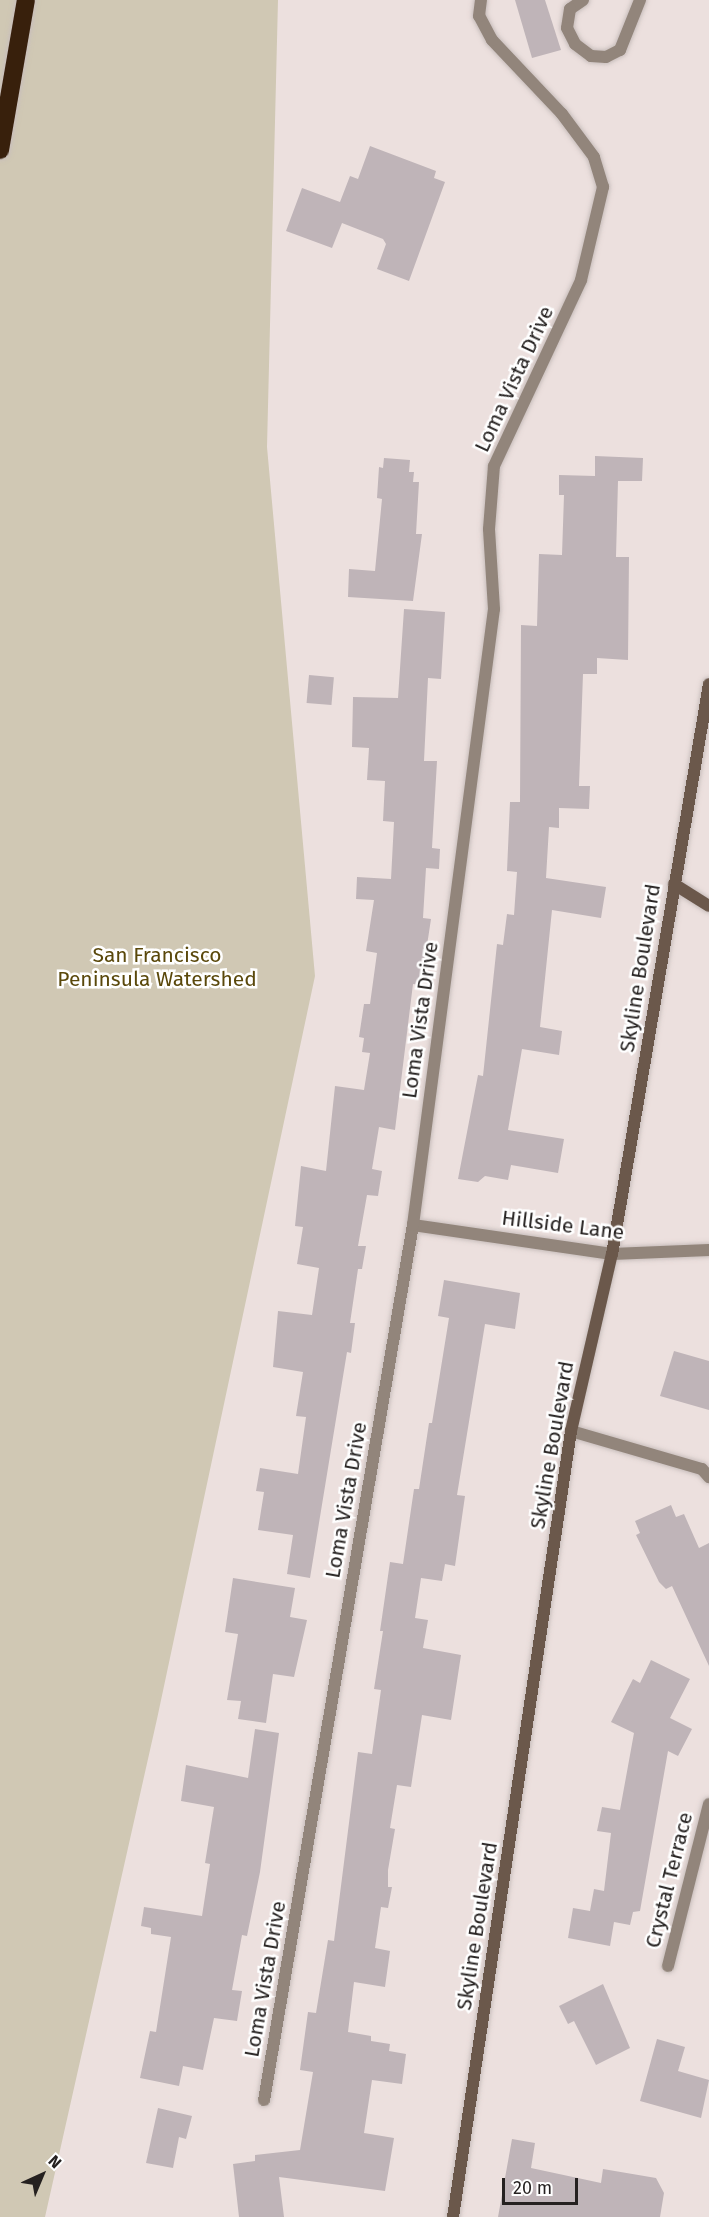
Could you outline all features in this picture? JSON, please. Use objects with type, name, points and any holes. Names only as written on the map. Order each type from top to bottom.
[{"type":"highway","points":[[0,150],[26,0]]},
{"type":"main road","name":"Skyline Boulevard","points":[[453,2217],[571,1431],[612,1254],[709,684]]},
{"type":"main road","points":[[674,884],[709,906]]},
{"type":"street","name":"Loma Vista Drive","points":[[264,2100],[413,1225],[494,609],[489,529],[494,466],[580,280],[603,187],[594,157],[562,114],[492,40],[479,16],[481,0]]},
{"type":"street","points":[[583,0],[570,9],[567,28],[575,44],[591,56],[606,57],[620,50],[640,0]]},
{"type":"street","name":"Hillside Lane","points":[[413,1225],[612,1254],[709,1250]]},
{"type":"street","points":[[571,1431],[702,1469],[709,1477]]},
{"type":"street","name":"Crystal Terrace","points":[[668,1966],[709,1803]]},
{"type":"green space","name":"San Francisco Peninsula Watershed","points":[[0,0],[278,0],[267,447],[315,976],[157,1719],[45,2217],[0,2217]]},
{"type":"building","points":[[515,0],[545,0],[561,50],[532,58]]},
{"type":"building","points":[[370,146],[436,171],[434,178],[445,182],[409,281],[377,269],[386,244],[383,239],[342,223],[332,248],[286,231],[302,188],[340,202],[350,176],[358,179]]},
{"type":"building","points":[[595,456],[643,458],[642,481],[618,481],[616,557],[629,557],[628,660],[597,658],[597,674],[583,674],[579,786],[590,786],[589,809],[559,808],[559,828],[549,827],[546,878],[606,887],[601,918],[552,910],[540,1027],[562,1031],[559,1055],[522,1049],[508,1130],[564,1139],[558,1173],[511,1165],[508,1180],[485,1176],[478,1182],[458,1179],[478,1075],[483,1076],[497,944],[503,945],[507,914],[514,915],[517,872],[507,871],[510,802],[520,802],[521,625],[537,626],[539,554],[562,555],[564,495],[559,495],[559,475],[595,476]]},
{"type":"building","points":[[384,458],[410,460],[409,472],[414,472],[413,482],[419,482],[416,534],[422,534],[413,601],[348,597],[349,569],[375,571],[382,499],[377,498],[379,467],[383,468]]},
{"type":"building","points":[[404,609],[445,612],[441,679],[428,678],[424,761],[437,761],[432,848],[440,849],[439,869],[426,868],[423,918],[431,919],[421,985],[413,984],[395,1130],[379,1127],[372,1169],[382,1171],[378,1196],[367,1195],[358,1246],[366,1246],[362,1269],[358,1269],[350,1323],[355,1323],[351,1353],[347,1352],[310,1578],[287,1574],[293,1535],[258,1530],[264,1492],[256,1491],[260,1468],[298,1474],[306,1417],[296,1416],[303,1372],[273,1367],[278,1311],[312,1315],[319,1268],[297,1264],[303,1227],[295,1226],[301,1166],[326,1171],[335,1086],[364,1090],[370,1053],[362,1052],[364,1038],[359,1037],[364,1004],[370,1004],[377,953],[366,951],[374,900],[356,899],[357,877],[391,879],[394,822],[383,821],[385,781],[367,780],[369,748],[352,747],[353,697],[398,698]]},
{"type":"building","points":[[309,675],[334,677],[331,705],[307,703]]},
{"type":"building","points":[[444,1280],[520,1293],[515,1329],[485,1324],[457,1495],[465,1496],[455,1566],[445,1564],[442,1581],[421,1578],[415,1618],[428,1620],[423,1648],[461,1655],[451,1720],[422,1715],[411,1787],[397,1785],[390,1828],[395,1829],[388,1870],[388,1887],[392,1887],[388,1908],[381,1907],[375,1948],[390,1951],[385,1987],[354,1982],[348,2032],[371,2036],[371,2041],[390,2044],[389,2051],[406,2054],[402,2084],[372,2080],[364,2133],[394,2138],[385,2191],[279,2177],[284,2217],[239,2217],[233,2164],[255,2161],[255,2155],[300,2150],[313,2072],[300,2070],[308,2012],[316,2013],[328,1940],[334,1941],[358,1752],[372,1754],[381,1690],[374,1689],[390,1562],[403,1564],[414,1489],[419,1489],[429,1423],[432,1423],[449,1318],[438,1316]]},
{"type":"building","points":[[674,1351],[709,1361],[709,1410],[660,1396]]},
{"type":"building","points":[[671,1505],[676,1517],[684,1514],[699,1548],[709,1543],[709,1666],[672,1586],[666,1589],[659,1582],[636,1535],[640,1533],[635,1521]]},
{"type":"building","points":[[233,1578],[295,1588],[290,1617],[307,1620],[294,1677],[273,1674],[266,1723],[238,1719],[241,1701],[227,1700],[238,1634],[225,1632]]},
{"type":"building","points":[[651,1660],[690,1679],[670,1718],[692,1729],[678,1756],[668,1751],[640,1911],[633,1912],[630,1925],[614,1922],[610,1946],[568,1938],[573,1908],[590,1911],[594,1889],[604,1891],[611,1833],[597,1831],[602,1807],[620,1810],[634,1733],[611,1722],[633,1679],[640,1683]]},
{"type":"building","points":[[255,1729],[279,1733],[260,1872],[247,1936],[242,1935],[232,1990],[242,1991],[237,2021],[214,2018],[203,2070],[183,2066],[179,2086],[140,2078],[150,2031],[156,2032],[171,1937],[151,1934],[151,1928],[141,1926],[144,1907],[202,1916],[210,1864],[205,1863],[214,1807],[181,1801],[186,1765],[248,1778]]},
{"type":"building","points":[[603,1984],[630,2048],[596,2065],[574,2021],[568,2024],[559,2006]]},
{"type":"building","points":[[657,2039],[685,2047],[678,2071],[709,2080],[701,2118],[640,2101]]},
{"type":"building","points":[[158,2108],[192,2116],[186,2139],[179,2137],[173,2168],[146,2163]]},
{"type":"building","points":[[512,2139],[535,2143],[531,2168],[601,2183],[603,2169],[656,2178],[664,2193],[660,2217],[498,2217]]}]
